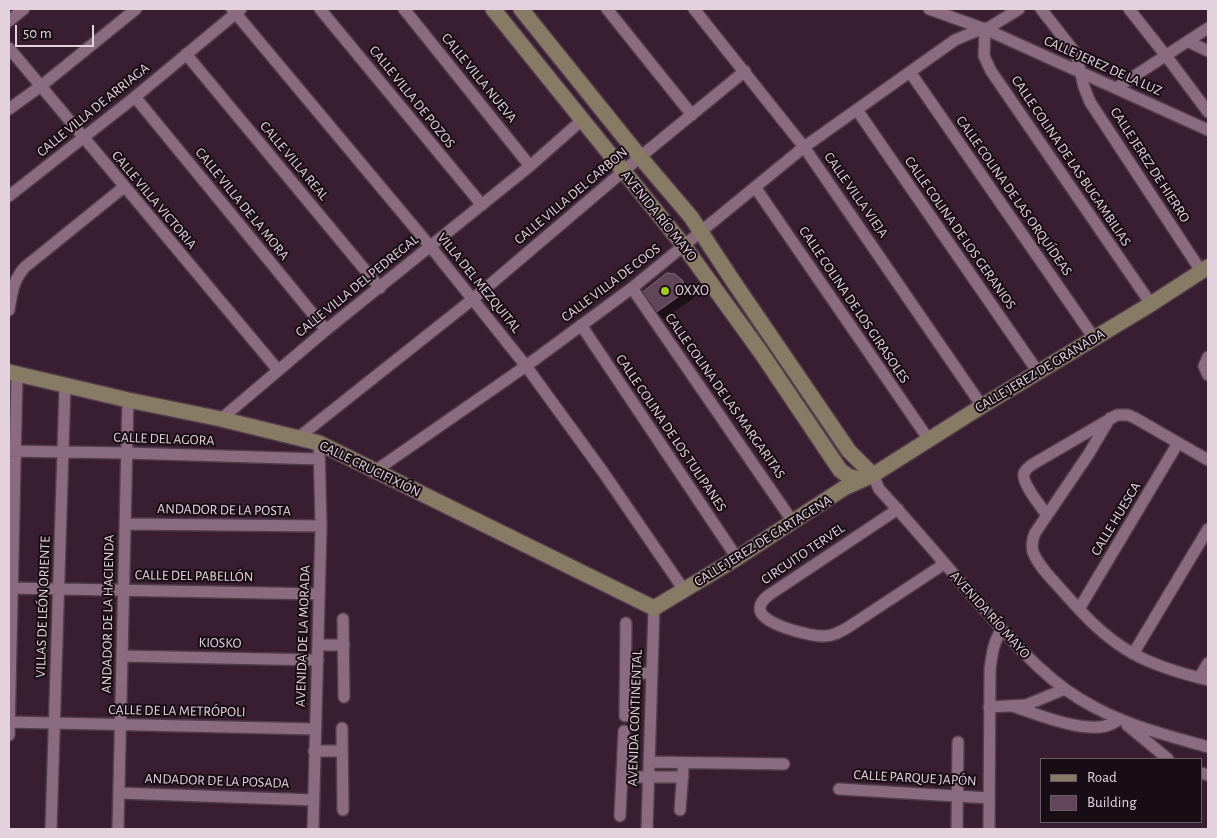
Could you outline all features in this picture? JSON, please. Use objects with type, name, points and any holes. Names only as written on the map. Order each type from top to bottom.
[{"type":"street","points":[[9,21],[24,9]]},
{"type":"street","points":[[9,109],[41,86],[136,9]]},
{"type":"street","name":"CALLE VILLA DE POZOS","points":[[320,9],[482,205]]},
{"type":"street","name":"CALLE VILLA NUEVA","points":[[404,9],[530,166]]},
{"type":"street","name":"AVENIDA RÍO MAYO","points":[[493,9],[684,246],[762,354],[840,470],[848,476],[871,481]]},
{"type":"street","name":"AVENIDA RÍO MAYO","points":[[521,9],[702,231],[733,282],[871,481],[898,509],[1025,656],[1065,690],[1092,707],[1120,719],[1208,747]]},
{"type":"street","points":[[607,9],[692,115]]},
{"type":"street","name":"CALLE VILLA VIEJA","points":[[694,9],[804,147],[982,406]]},
{"type":"street","name":"CALLE JEREZ DE LA LUZ","points":[[929,9],[985,30],[1208,130]]},
{"type":"street","name":"CALLE VILLA DE COOS","points":[[375,471],[526,366],[632,288],[804,147],[955,40],[974,32],[985,30],[1018,9]]},
{"type":"street","name":"CALLE JEREZ DE HIERRO","points":[[1041,9],[1078,57],[1080,72],[1090,102],[1205,269]]},
{"type":"street","points":[[1129,9],[1167,56],[1208,112]]},
{"type":"street","name":"CALLE VILLA DE ARRIAGA","points":[[9,196],[135,97],[237,10]]},
{"type":"street","name":"VILLA DEL MEZQUITAL","points":[[237,10],[526,366],[603,472],[684,590]]},
{"type":"street","points":[[1116,88],[1190,42],[1208,28]]},
{"type":"street","name":"CALLE COLINA DE LAS BUGAMBILIAS","points":[[985,30],[984,56],[991,71],[1151,304]]},
{"type":"street","points":[[1190,42],[1208,51]]},
{"type":"street","name":"CALLE VILLA VICTORIA","points":[[9,48],[278,370]]},
{"type":"street","name":"CALLE VILLA REAL","points":[[186,54],[380,288]]},
{"type":"street","name":"CALLE VILLA DEL CARBON","points":[[299,437],[473,299],[624,173],[640,157],[745,71]]},
{"type":"street","name":"CALLE COLINA DE LAS ORQUÍDEAS","points":[[910,72],[1094,338]]},
{"type":"street","name":"CALLE VILLA DE LA MORA","points":[[135,97],[326,330]]},
{"type":"street","name":"CALLE COLINA DE LOS GERANIOS","points":[[856,110],[1038,372]]},
{"type":"street","name":"CALLE VILLA DEL PEDREGAL","points":[[221,419],[326,330],[530,166],[582,120]]},
{"type":"street","points":[[9,310],[14,284],[18,275],[25,267],[124,187]]},
{"type":"street","name":"CALLE COLINA DE LOS GIRASOLES","points":[[754,187],[928,440]]},
{"type":"street","name":"CALLE JEREZ DE GRANADA","points":[[871,481],[928,440],[1205,269]]},
{"type":"street","name":"CALLE COLINA DE LAS MARGARITAS","points":[[632,288],[793,522]]},
{"type":"street","name":"CALLE COLINA DE LOS TULIPANES","points":[[581,325],[737,558]]},
{"type":"street","points":[[1208,357],[1204,366],[1208,375]]},
{"type":"street","points":[[9,735],[13,374]]},
{"type":"street","name":"CALLE CRUCIFIXIÓN","points":[[13,374],[221,419],[319,443],[654,608]]},
{"type":"street","name":"VILLAS DE LEÓN ORIENTE","points":[[52,829],[65,386]]},
{"type":"street","name":"ANDADOR DE LA HACIENDA","points":[[118,829],[128,400]]},
{"type":"street","points":[[1047,516],[1026,484],[1024,478],[1026,470],[1033,464],[1117,415],[1128,415],[1208,460]]},
{"type":"street","points":[[1110,418],[1032,540],[1034,553],[1046,572],[1091,623],[1133,654],[1179,672],[1204,679],[1208,663]]},
{"type":"street","name":"AVENIDA DE LA MORADA","points":[[313,829],[322,526],[319,443]]},
{"type":"street","name":"CALLE HUESCA","points":[[1079,610],[1178,444]]},
{"type":"street","name":"CALLE DEL AGORA","points":[[12,451],[319,459]]},
{"type":"street","name":"CALLE JEREZ DE CARTAGENA","points":[[654,608],[737,558],[844,488],[871,481]]},
{"type":"street","name":"CIRCUITO TERVEL","points":[[898,509],[769,595],[760,605],[761,614],[771,622],[806,634],[831,636],[847,628],[944,564]]},
{"type":"street","name":"ANDADOR DE LA POSTA","points":[[126,524],[322,526]]},
{"type":"street","points":[[1133,654],[1208,529]]},
{"type":"street","name":"CALLE DEL PABELLÓN","points":[[10,588],[319,594]]},
{"type":"street","name":"AVENIDA CONTINENTAL","points":[[647,829],[654,608]]},
{"type":"street","points":[[344,618],[344,697]]},
{"type":"street","points":[[625,716],[626,623]]},
{"type":"street","points":[[989,829],[990,669],[993,646],[996,637],[1002,629]]},
{"type":"street","points":[[318,645],[344,645]]},
{"type":"street","name":"KIOSKO","points":[[122,656],[318,660]]},
{"type":"street","points":[[626,674],[651,673]]},
{"type":"street","points":[[989,707],[1026,704],[1065,690]]},
{"type":"street","points":[[1012,706],[1072,725],[1097,727],[1109,725],[1120,719]]},
{"type":"street","name":"AVENIDA RÍO MAYO","points":[[1120,719],[1167,758]]},
{"type":"street","name":"CALLE DE LA METRÓPOLI","points":[[9,722],[315,729]]},
{"type":"street","points":[[342,728],[343,810]]},
{"type":"street","points":[[620,816],[624,731]]},
{"type":"street","points":[[957,829],[958,742]]},
{"type":"street","points":[[314,751],[342,751]]},
{"type":"street","points":[[649,762],[784,764]]},
{"type":"street","points":[[680,810],[684,763]]},
{"type":"street","points":[[622,777],[683,777]]},
{"type":"street","name":"CALLE PARQUE JAPÓN","points":[[839,789],[989,798]]},
{"type":"street","name":"ANDADOR DE LA POSADA","points":[[119,793],[313,800]]},
{"type":"building","name":"OXXO","points":[[667,273],[675,274],[682,280],[688,290],[655,313],[642,293]]},
{"type":"place","name":"OXXO","points":[[665,291]]}]
